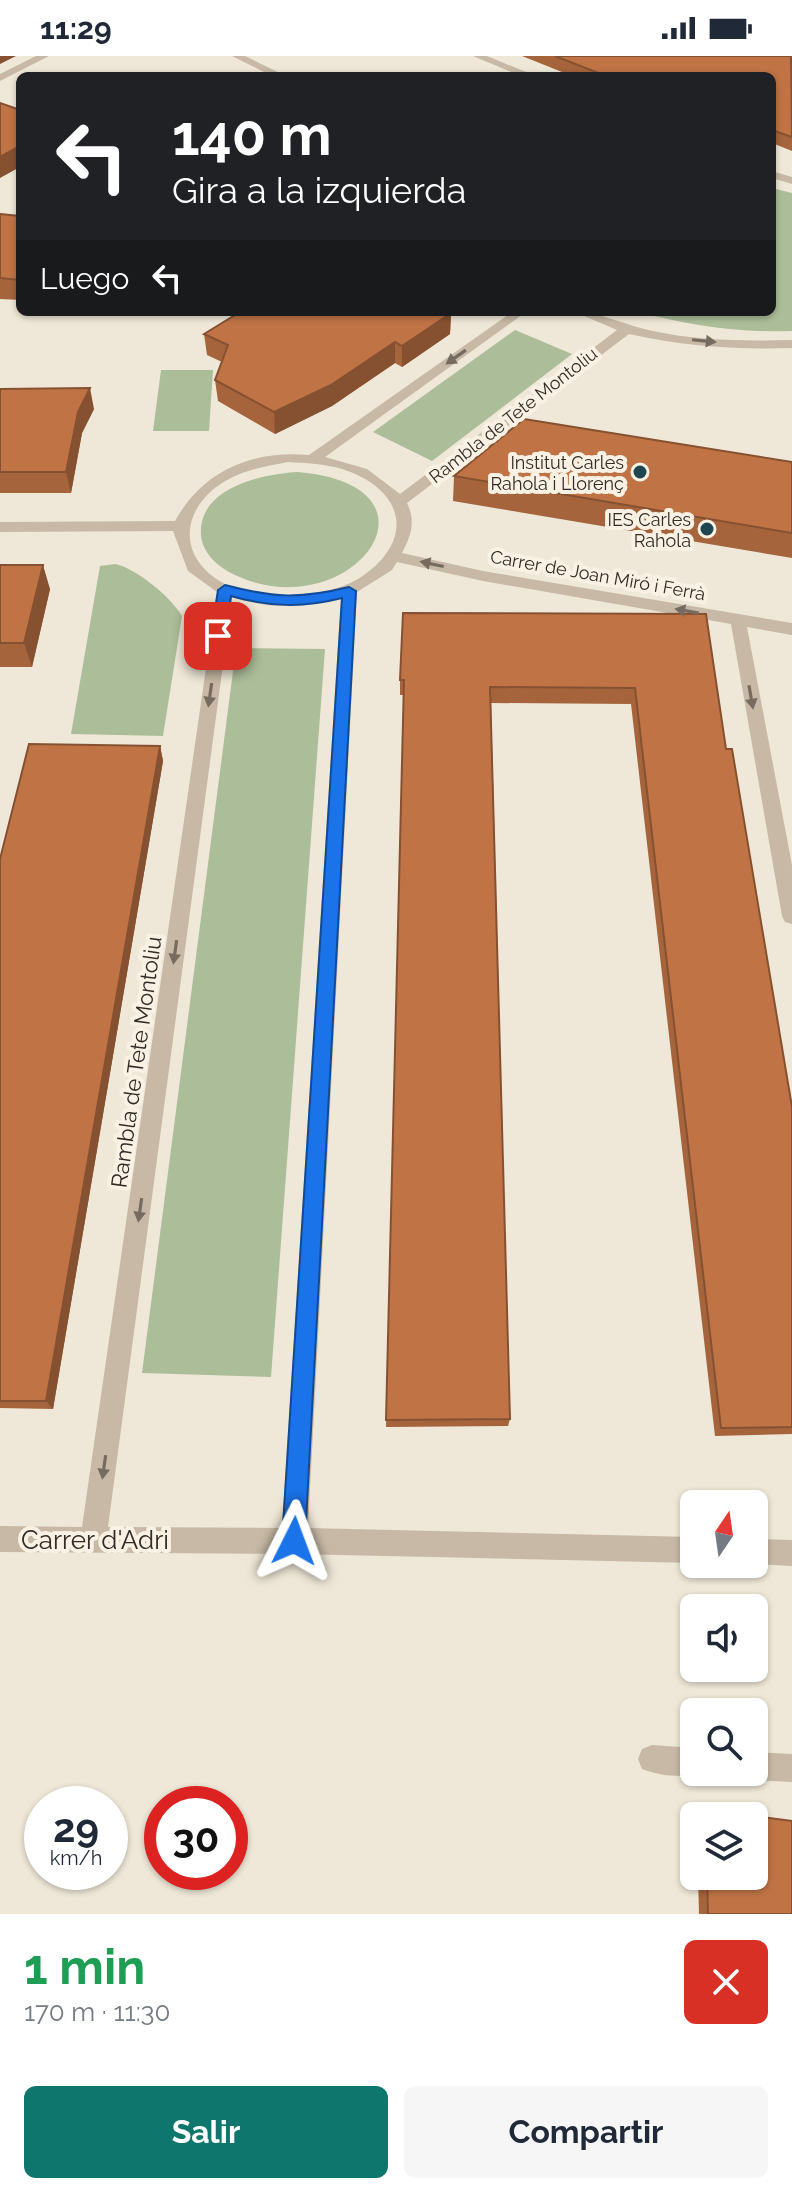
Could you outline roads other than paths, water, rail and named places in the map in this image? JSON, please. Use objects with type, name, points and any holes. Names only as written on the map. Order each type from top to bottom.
[{"type":"street","points":[[0,78],[44,56]]},
{"type":"street","points":[[237,56],[272,72]]},
{"type":"street","points":[[478,56],[520,72]]},
{"type":"street","points":[[314,458],[514,316]]},
{"type":"street","points":[[592,316],[627,329],[705,342],[792,344]]},
{"type":"street","name":"Rambla de Tete Montoliu","points":[[400,501],[627,329]]},
{"type":"street","points":[[288,458],[314,458],[349,466],[380,481],[400,501],[407,522],[397,557],[381,574],[349,591],[298,601],[261,600],[225,590],[195,570],[183,551],[180,526],[195,496],[220,476],[252,464],[288,458]]},
{"type":"street","points":[[0,527],[180,526]]},
{"type":"street","name":"Carrer de Joan Miró i Ferrà","points":[[397,557],[483,576],[792,629]]},
{"type":"street","name":"Rambla de Tete Montoliu","points":[[93,1540],[225,590]]},
{"type":"street","points":[[294,1541],[349,591]]},
{"type":"street","points":[[738,620],[792,916]]},
{"type":"street","name":"Carrer d'Adri","points":[[0,1539],[294,1541],[680,1550]]},
{"type":"street","points":[[768,1552],[792,1553]]},
{"type":"street","points":[[652,1759],[680,1761]]},
{"type":"street","points":[[768,1767],[792,1768]]},
{"type":"place","name":"Institut Carles Rahola i Llorenç","points":[[640,472]]},
{"type":"place","name":"IES Carles Rahola","points":[[707,529]]}]
